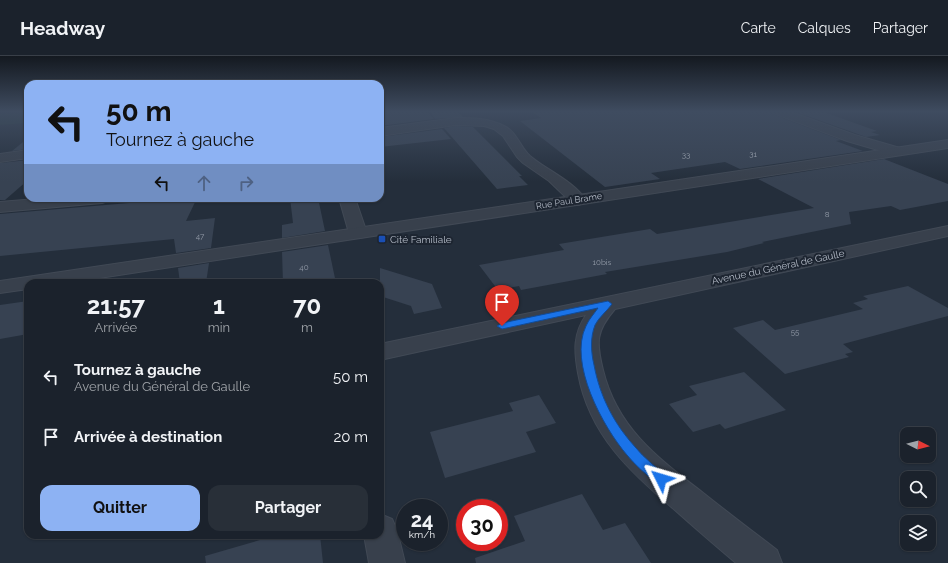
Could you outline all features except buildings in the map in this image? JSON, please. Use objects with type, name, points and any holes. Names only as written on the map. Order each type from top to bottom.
[{"type":"street","points":[[508,135],[512,138],[520,152],[527,160],[559,182],[578,200]]},
{"type":"street","name":"Rue Paul Brame","points":[[842,135],[895,151]]},
{"type":"street","name":"Rue Paul Brame","points":[[54,279],[895,151],[945,145]]},
{"type":"street","points":[[0,158],[24,155]]},
{"type":"street","points":[[5,206],[24,193]]},
{"type":"street","points":[[5,206],[46,202]]},
{"type":"street","points":[[348,202],[358,233]]},
{"type":"street","name":"Avenue du Général de Gaulle","points":[[384,351],[948,231]]},
{"type":"street","name":"Rue Paul Brame","points":[[0,287],[24,283]]},
{"type":"street","points":[[608,304],[590,326],[587,338],[586,353],[592,385],[608,418],[632,452],[649,469],[764,563]]},
{"type":"street","points":[[382,539],[387,563]]},
{"type":"place","name":"Cité Familiale","points":[[382,239]]},
{"type":"route","points":[[502,326],[608,304],[590,326],[587,338],[586,353],[592,385],[599,402],[618,435],[632,452],[661,479]]}]
